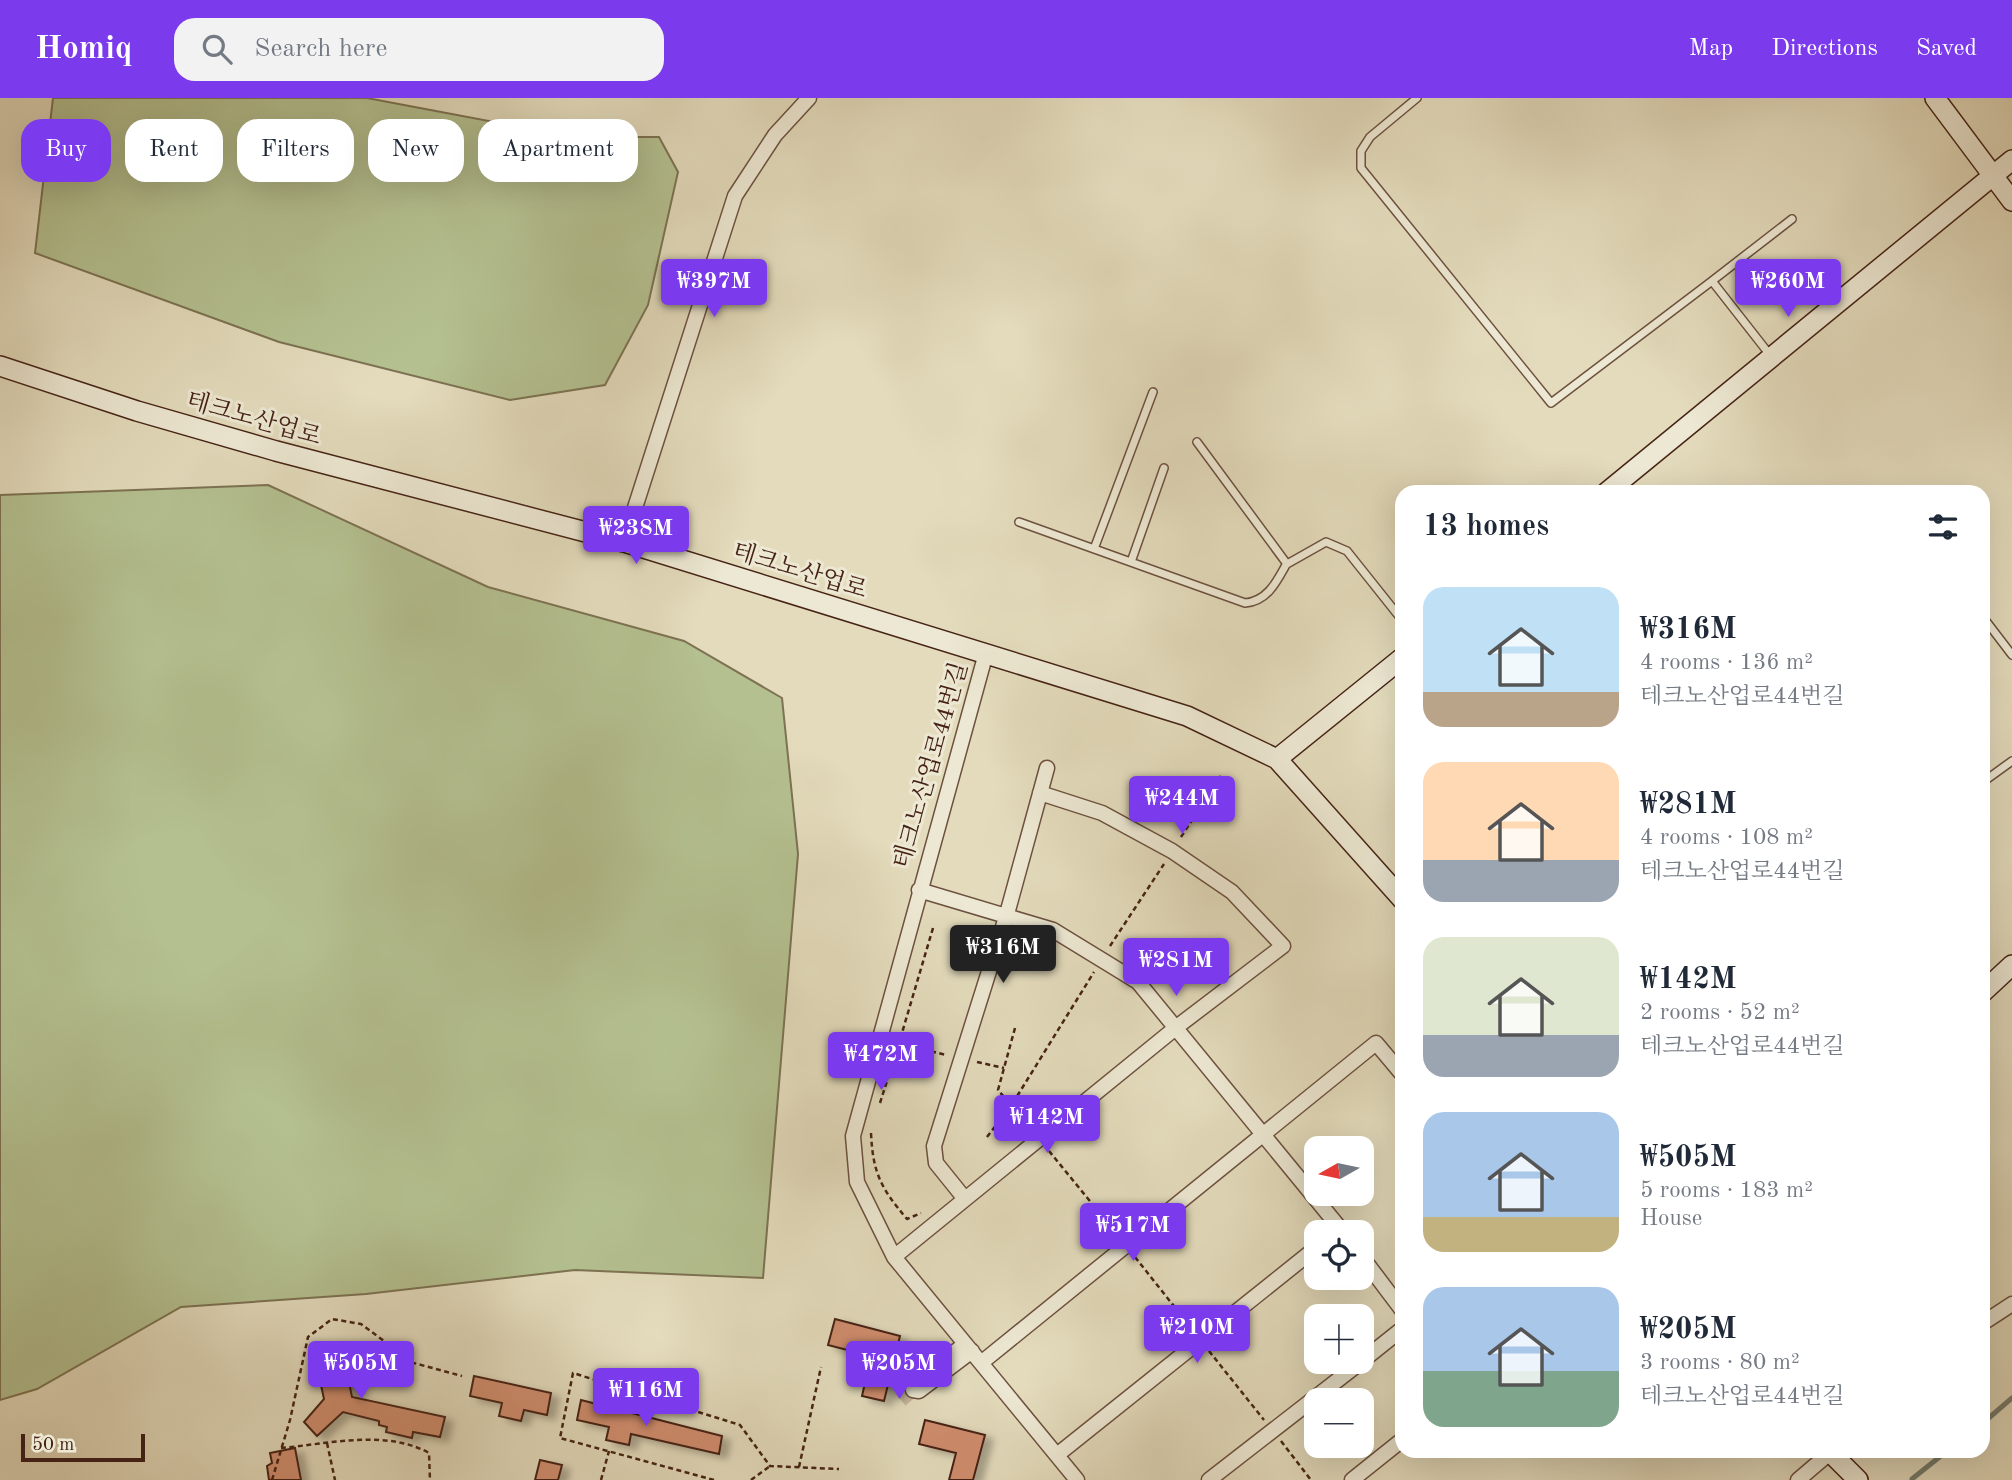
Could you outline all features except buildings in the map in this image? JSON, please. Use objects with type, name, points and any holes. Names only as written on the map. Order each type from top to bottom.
[{"type":"main road","points":[[1935,98],[2012,201]]},
{"type":"main road","points":[[1616,485],[2012,160]]},
{"type":"main road","name":"테크노산업로","points":[[0,366],[276,451],[624,542],[1187,716],[1277,759],[1395,891]]},
{"type":"main road","points":[[1277,759],[1395,664]]},
{"type":"main road","points":[[1990,985],[2012,965]]},
{"type":"main road","points":[[1837,1458],[1858,1480]]},
{"type":"street","points":[[624,542],[735,196],[775,135],[809,98]]},
{"type":"street","name":"테크노산업로44번길","points":[[986,653],[853,1136],[857,1182],[894,1257],[1077,1480]]},
{"type":"street","points":[[965,1199],[936,1163],[934,1146],[1007,914],[1047,768]]},
{"type":"street","points":[[894,1257],[1178,1026],[1283,946],[1232,892],[1172,851],[1102,813],[1040,793]]},
{"type":"street","name":"테크노산업로44번길","points":[[919,890],[1007,914],[1053,930],[1138,982],[1178,1026],[1331,1220]]},
{"type":"street","points":[[973,1353],[1127,1246],[1377,1043],[1395,1065]]},
{"type":"street","points":[[1057,1455],[1304,1258]]},
{"type":"street","points":[[1374,1273],[1395,1301]]},
{"type":"street","points":[[1990,1318],[2012,1304]]},
{"type":"street","points":[[1374,1351],[1395,1334]]},
{"type":"street","points":[[1209,1480],[1344,1374]]},
{"type":"street","points":[[1352,1480],[1395,1446]]},
{"type":"street","points":[[1798,1480],[1822,1458]]},
{"type":"lane","points":[[1417,98],[1370,137],[1361,151],[1362,168],[1552,403],[1791,219]]},
{"type":"lane","points":[[1712,281],[1772,358]]},
{"type":"lane","points":[[1094,549],[1153,393]]},
{"type":"lane","points":[[1197,442],[1287,563]]},
{"type":"lane","points":[[1131,562],[1164,468]]},
{"type":"lane","points":[[1019,522],[1245,603],[1254,602],[1272,590],[1287,563],[1326,542],[1347,551],[1395,611]]},
{"type":"lane","points":[[1990,626],[2012,655]]},
{"type":"lane","points":[[1990,777],[2012,761]]},
{"type":"path","points":[[987,1137],[1012,1106],[1101,960],[1222,774]]},
{"type":"path","points":[[879,1105],[933,928]]},
{"type":"path","points":[[1015,1028],[998,1090],[1127,1246],[1311,1480]]},
{"type":"path","points":[[899,1043],[951,1056]]},
{"type":"path","points":[[871,1130],[872,1165],[883,1191],[907,1219],[931,1206]]},
{"type":"path","points":[[272,1480],[308,1337],[332,1320],[361,1324],[388,1344],[399,1359],[462,1376]]},
{"type":"path","points":[[799,1467],[821,1367]]},
{"type":"path","points":[[714,1480],[560,1437],[573,1373],[740,1425],[770,1466]]},
{"type":"path","points":[[281,1448],[349,1440],[412,1444],[429,1453],[430,1480]]},
{"type":"path","points":[[327,1443],[335,1480]]},
{"type":"path","points":[[601,1480],[609,1451]]},
{"type":"path","points":[[751,1480],[770,1466],[839,1469]]},
{"type":"green space","points":[[53,98],[367,98],[478,119],[478,182],[638,182],[638,137],[659,137],[678,172],[648,305],[605,385],[510,400],[279,342],[35,253],[43,182],[111,182],[111,119],[51,119]]},
{"type":"green space","points":[[268,485],[488,587],[684,641],[782,698],[798,854],[763,1278],[575,1270],[366,1294],[181,1307],[37,1389],[0,1400],[0,495]]},
{"type":"waterway","points":[[1990,1417],[2012,1398]]},
{"type":"waterway","points":[[1912,1479],[1938,1458]]},
{"type":"tunnel","points":[[901,1400],[913,1390]]}]
